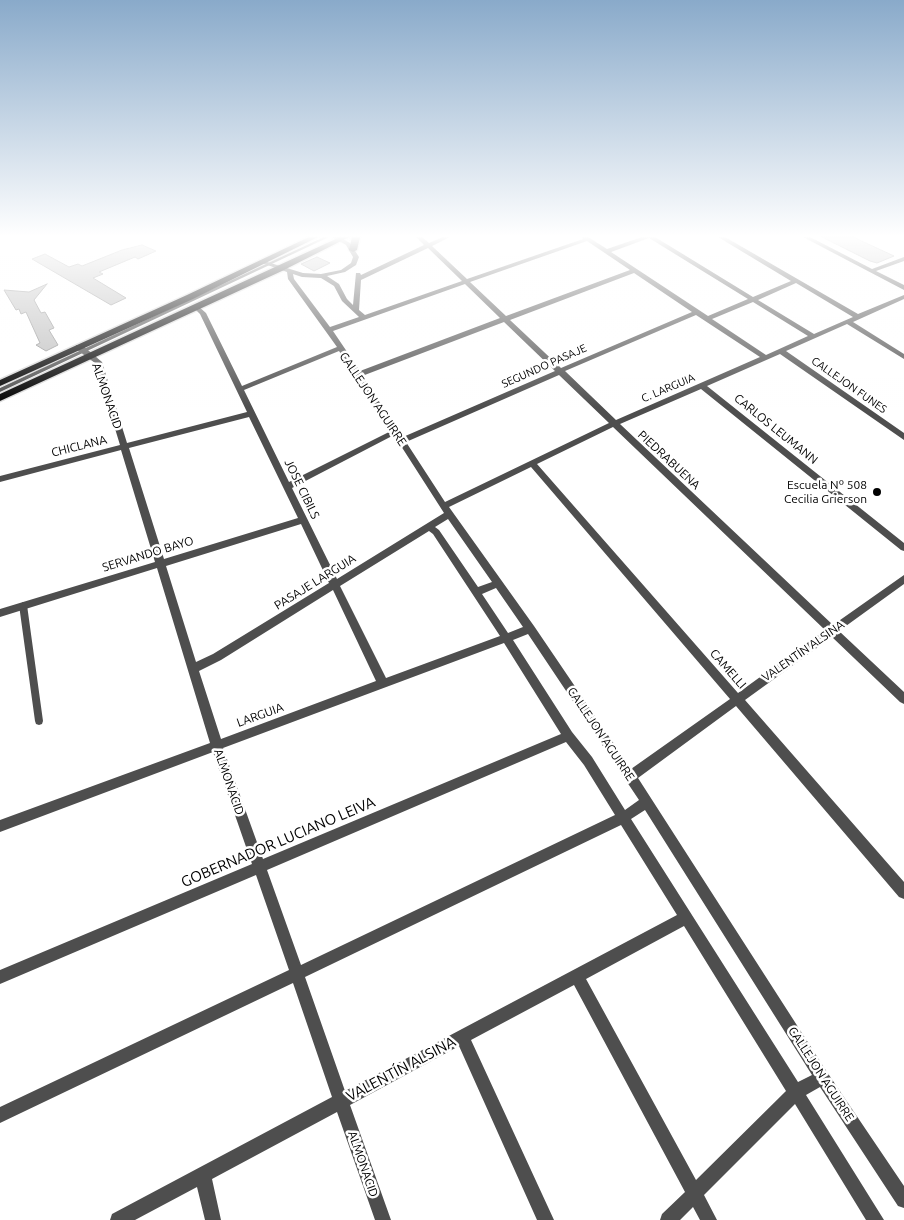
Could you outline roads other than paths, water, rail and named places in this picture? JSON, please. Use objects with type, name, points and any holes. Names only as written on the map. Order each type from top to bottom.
[{"type":"main road","points":[[0,398],[86,351],[202,294]]},
{"type":"main road","points":[[0,383],[86,351],[225,294]]},
{"type":"street","name":"CALLEJON AGUIRRE","points":[[302,294],[328,330],[446,510],[530,629],[647,802],[822,1077],[904,1200]]},
{"type":"street","points":[[341,294],[344,300],[363,317]]},
{"type":"street","points":[[356,310],[357,294]]},
{"type":"street","points":[[328,330],[431,294]]},
{"type":"street","name":"PIEDRABUENA","points":[[479,294],[613,424],[904,699]]},
{"type":"street","points":[[357,375],[571,294]]},
{"type":"street","points":[[670,294],[764,357]]},
{"type":"street","points":[[743,294],[813,336]]},
{"type":"street","points":[[707,319],[767,294]]},
{"type":"street","points":[[818,294],[858,318]]},
{"type":"street","name":"C. LARGUIA","points":[[446,510],[532,462],[613,424],[904,297]]},
{"type":"street","name":"JOSE CIBILS","points":[[196,307],[203,313],[250,414],[288,486],[383,684]]},
{"type":"street","name":"SEGUNDO PASAJE","points":[[401,441],[697,312]]},
{"type":"street","points":[[848,322],[904,357]]},
{"type":"street","points":[[239,390],[339,349]]},
{"type":"street","name":"ALMONACID","points":[[86,351],[98,362],[217,746],[383,1220]]},
{"type":"street","name":"CALLEJON FUNES","points":[[781,351],[904,437]]},
{"type":"street","name":"CARLOS LEUMANN","points":[[702,386],[904,548]]},
{"type":"street","name":"CHICLANA","points":[[0,479],[250,414]]},
{"type":"street","points":[[288,486],[394,432]]},
{"type":"street","name":"CAMELLI","points":[[532,462],[904,892]]},
{"type":"street","name":"PASAJE LARGUIA","points":[[193,669],[217,657],[429,526],[446,510]]},
{"type":"street","name":"SERVANDO BAYO","points":[[0,613],[304,520]]},
{"type":"street","points":[[429,526],[436,532],[476,592],[568,736],[588,761],[876,1220]]},
{"type":"street","name":"VALENTÍN ALSINA","points":[[630,777],[904,579]]},
{"type":"street","points":[[476,592],[498,584]]},
{"type":"street","name":"LARGUIA","points":[[0,826],[530,629]]},
{"type":"street","name":"GOBERNADOR LUCIANO LEIVA","points":[[0,977],[568,736]]},
{"type":"street","points":[[0,1115],[623,818],[647,802]]},
{"type":"street","name":"VALENTÍN ALSINA","points":[[118,1220],[341,1100],[577,978],[685,918]]},
{"type":"street","points":[[577,978],[709,1220]]},
{"type":"street","points":[[462,1037],[546,1220]]},
{"type":"street","points":[[668,1220],[795,1093],[822,1077]]},
{"type":"street","points":[[203,1175],[213,1220]]},
{"type":"lane","points":[[0,390],[86,351]]},
{"type":"lane","points":[[23,606],[39,721]]},
{"type":"place","name":"Escuela Nº 508 Cecilia Grierson","points":[[877,492]]}]
